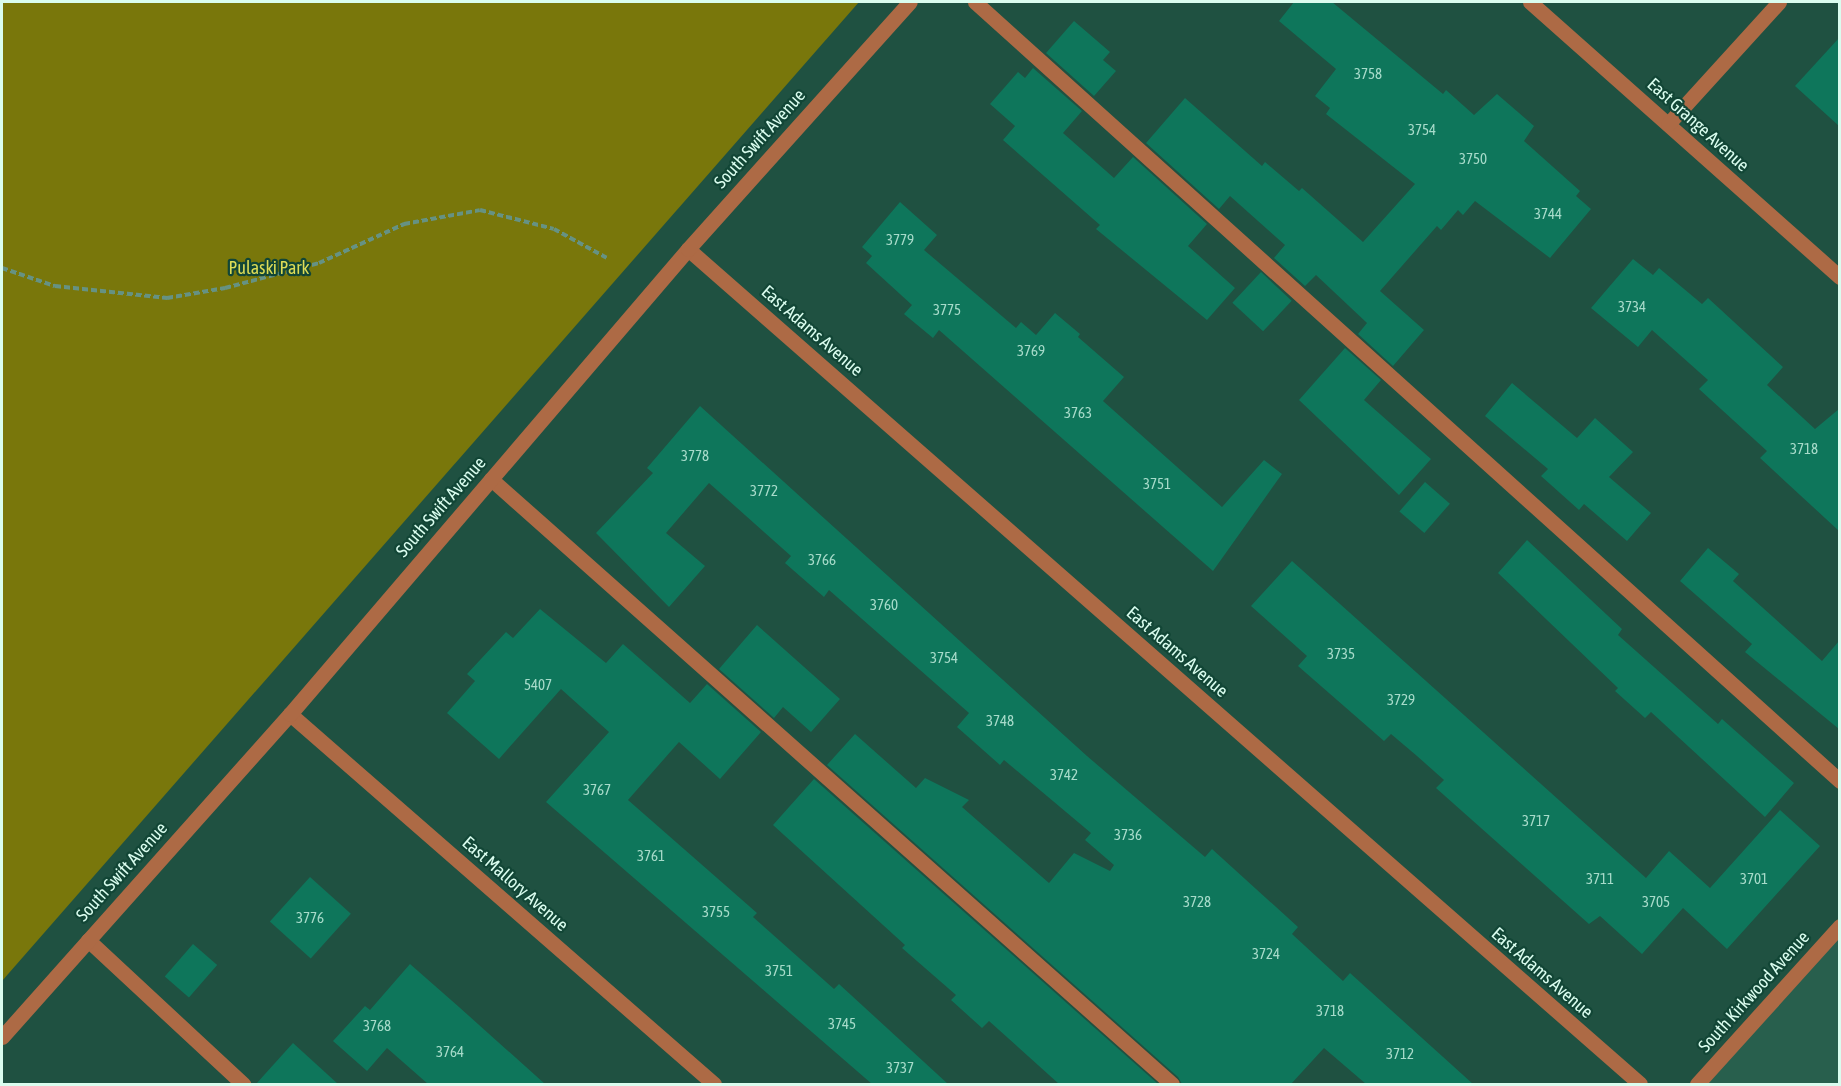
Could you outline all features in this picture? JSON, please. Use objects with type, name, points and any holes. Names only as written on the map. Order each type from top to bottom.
[{"type":"street","name":"South Swift Avenue","points":[[2,1037],[290,714],[688,249],[910,2]]},
{"type":"street","points":[[975,2],[1839,781]]},
{"type":"street","name":"East Grange Avenue","points":[[1530,2],[1839,277]]},
{"type":"street","points":[[1668,124],[1779,2]]},
{"type":"street","name":"East Adams Avenue","points":[[688,249],[1640,1084]]},
{"type":"street","points":[[490,479],[1172,1084]]},
{"type":"street","name":"East Mallory Avenue","points":[[290,714],[714,1084]]},
{"type":"street","name":"South Kirkwood Avenue","points":[[1697,1084],[1839,926]]},
{"type":"street","points":[[88,940],[243,1084]]},
{"type":"path","points":[[2,268],[55,286],[167,298],[225,288],[319,263],[404,224],[480,210],[554,229],[607,258]]},
{"type":"shaded area","points":[[1839,926],[1839,1084],[1697,1084]]},
{"type":"green space","name":"Pulaski Park","points":[[2,2],[859,2],[2,981]]},
{"type":"building","points":[[1294,2],[1332,2],[1443,94],[1446,90],[1474,115],[1497,94],[1534,126],[1524,141],[1580,191],[1576,196],[1591,209],[1550,258],[1475,201],[1463,215],[1458,210],[1441,230],[1437,226],[1380,291],[1424,330],[1393,366],[1358,334],[1367,323],[1316,275],[1305,286],[1274,258],[1285,245],[1230,196],[1219,209],[1146,143],[1185,98],[1262,166],[1265,162],[1299,191],[1302,188],[1363,242],[1415,184],[1326,114],[1330,108],[1315,96],[1336,69],[1279,21]]},
{"type":"building","points":[[1074,21],[1110,52],[1103,60],[1116,71],[1094,96],[1046,53]]},
{"type":"building","points":[[1839,38],[1839,126],[1795,86]]},
{"type":"building","points":[[1033,68],[1082,111],[1063,133],[1114,178],[1133,157],[1207,224],[1188,246],[1235,288],[1207,320],[1096,229],[1100,225],[1003,140],[1015,126],[990,104],[1018,72],[1025,78]]},
{"type":"building","points":[[900,202],[937,235],[924,250],[1016,328],[1021,322],[1036,335],[1055,313],[1080,334],[1078,337],[1124,377],[1103,401],[1222,507],[1264,460],[1282,474],[1213,571],[939,330],[933,338],[904,314],[912,305],[866,263],[872,256],[862,247]]},
{"type":"building","points":[[1633,259],[1653,275],[1659,268],[1702,304],[1708,298],[1783,367],[1767,385],[1815,429],[1839,409],[1839,531],[1760,458],[1767,451],[1699,389],[1708,380],[1652,330],[1638,347],[1591,308]]},
{"type":"building","points":[[1261,272],[1292,301],[1263,331],[1232,303]]},
{"type":"building","points":[[1345,348],[1381,380],[1364,400],[1431,459],[1399,495],[1299,400]]},
{"type":"building","points":[[1512,383],[1577,438],[1595,418],[1633,452],[1609,477],[1651,513],[1627,541],[1584,504],[1579,510],[1541,476],[1548,469],[1485,416]]},
{"type":"building","points":[[700,406],[1087,756],[1205,857],[1212,849],[1298,927],[1292,934],[1343,981],[1350,973],[1473,1084],[1366,1084],[1324,1048],[1291,1084],[1182,1084],[1178,1077],[827,765],[855,734],[916,788],[925,778],[969,800],[962,807],[1049,883],[1074,853],[1110,871],[1114,865],[1085,840],[1091,833],[1004,760],[1000,765],[957,727],[969,713],[829,590],[824,597],[785,563],[791,556],[709,483],[666,533],[705,566],[669,607],[596,533],[653,473],[647,468]]},
{"type":"building","points":[[1425,482],[1450,504],[1424,533],[1399,511]]},
{"type":"building","points":[[1527,540],[1622,629],[1618,635],[1718,724],[1722,719],[1794,783],[1765,817],[1651,712],[1645,718],[1615,691],[1618,688],[1498,573]]},
{"type":"building","points":[[1708,548],[1739,574],[1733,581],[1822,661],[1839,641],[1839,729],[1745,652],[1752,644],[1680,581]]},
{"type":"building","points":[[1292,561],[1646,878],[1669,851],[1710,888],[1780,810],[1820,846],[1727,949],[1683,908],[1642,954],[1600,916],[1589,924],[1436,788],[1444,780],[1417,756],[1391,734],[1384,741],[1298,666],[1307,656],[1251,606]]},
{"type":"building","points":[[540,609],[606,663],[623,644],[690,703],[707,684],[761,732],[720,779],[679,742],[628,800],[757,913],[753,917],[834,989],[839,984],[948,1084],[872,1084],[546,802],[609,732],[561,689],[499,759],[447,713],[475,681],[467,674],[506,632],[513,638]]},
{"type":"building","points":[[757,625],[840,699],[811,732],[783,707],[774,718],[719,669]]},
{"type":"building","points":[[814,779],[1158,1084],[1059,1084],[989,1021],[982,1028],[951,1000],[956,995],[902,948],[905,945],[773,825]]},
{"type":"building","points":[[310,877],[351,914],[311,958],[270,922]]},
{"type":"building","points":[[193,944],[217,965],[189,997],[165,976]]},
{"type":"building","points":[[410,964],[545,1084],[428,1084],[387,1048],[367,1071],[333,1041],[365,1006],[370,1010]]},
{"type":"building","points":[[293,1043],[338,1084],[256,1084]]}]
